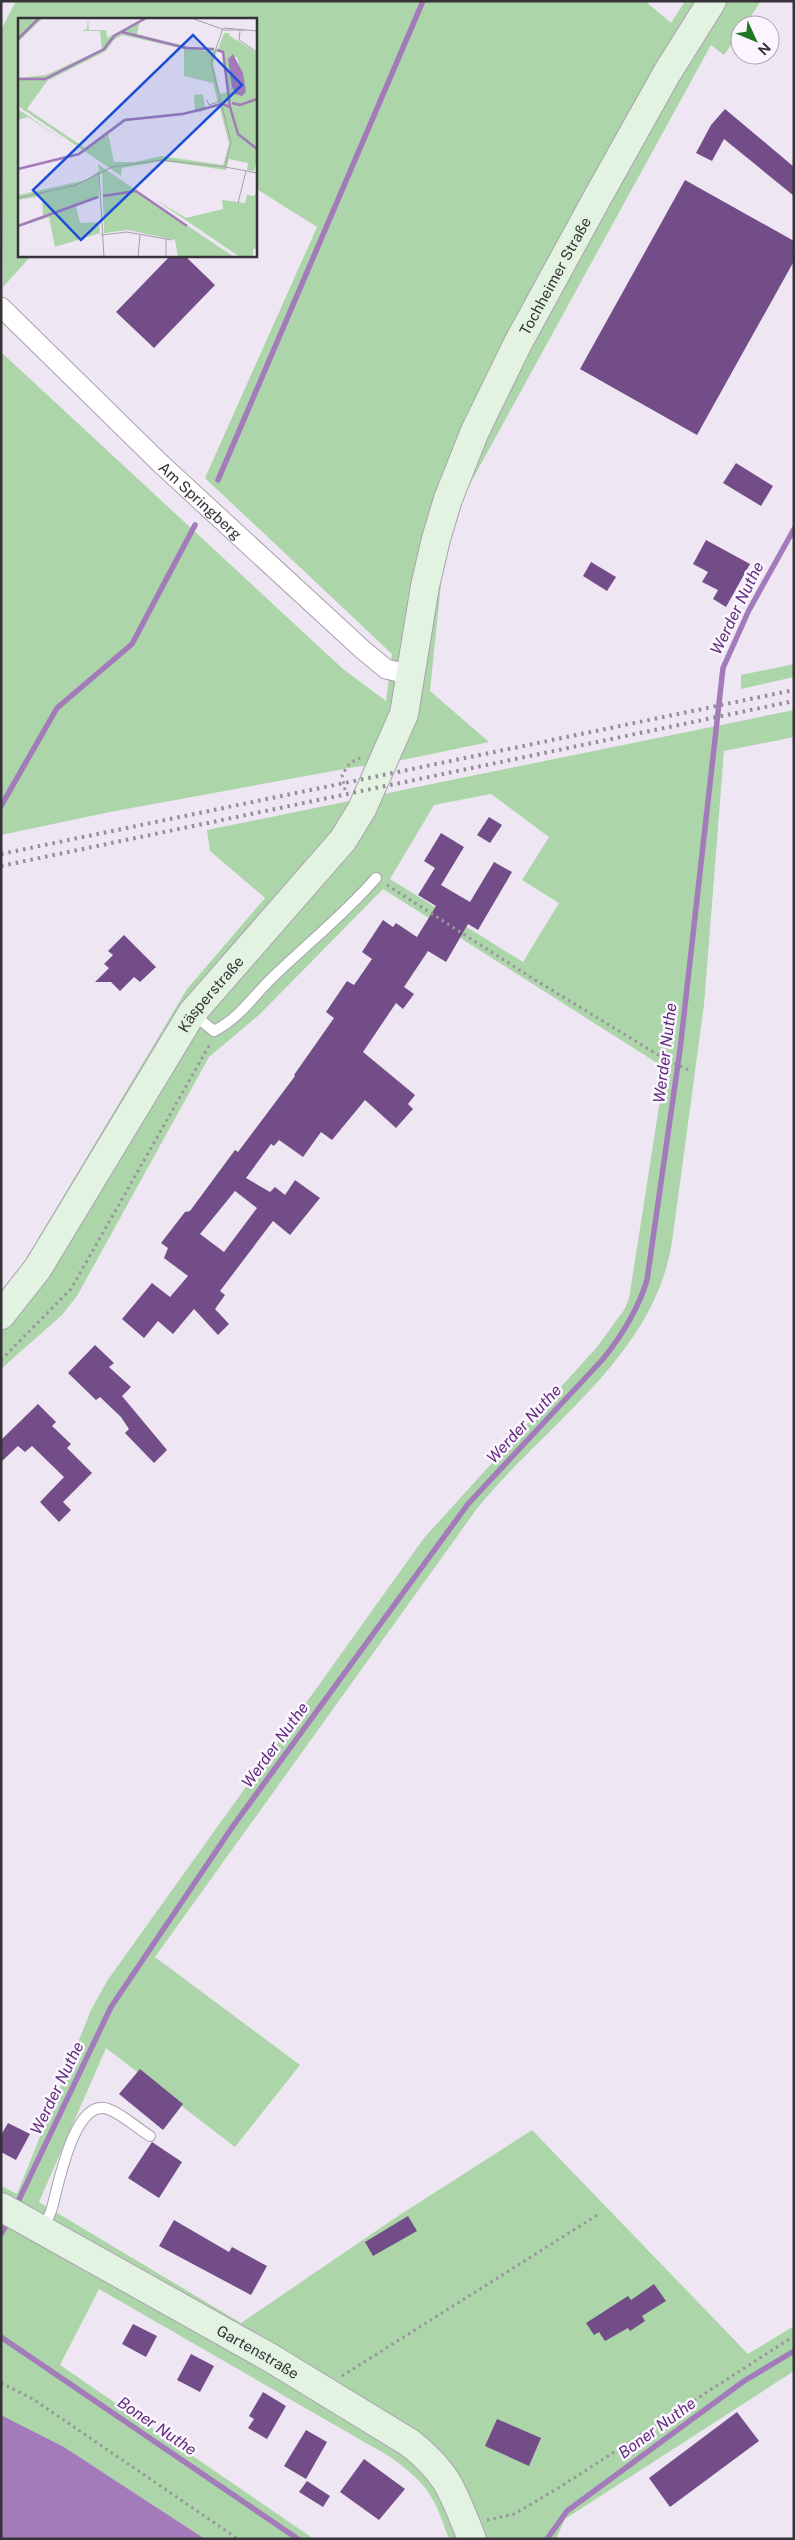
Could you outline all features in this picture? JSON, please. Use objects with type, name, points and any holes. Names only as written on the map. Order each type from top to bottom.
[{"type":"main road","name":"Tochheimer Straße","points":[[412,675],[430,565],[451,490],[491,395],[622,152],[667,73],[712,1]]},
{"type":"main road","name":"Käsperstraße","points":[[1,1315],[38,1268],[192,1013],[321,867],[353,825],[399,729],[412,675]]},
{"type":"main road","name":"Gartenstraße","points":[[1,2207],[327,2392],[410,2443],[427,2456],[450,2484],[469,2532]]},
{"type":"street","name":"Am Springberg","points":[[1,307],[161,464],[363,650],[386,669],[412,675]]},
{"type":"lane","points":[[192,1013],[214,1031],[243,1012],[273,977],[362,894],[376,878]]},
{"type":"lane","points":[[36,2226],[52,2209],[71,2140],[84,2119],[93,2109],[107,2108],[150,2136]]},
{"type":"path","points":[[376,878],[532,978],[666,1059],[691,1071]]},
{"type":"path","points":[[1,1360],[71,1289],[209,1050],[214,1031]]},
{"type":"path","points":[[327,2392],[339,2378],[599,2214]]},
{"type":"path","points":[[469,2532],[514,2514],[539,2499],[794,2336]]},
{"type":"path","points":[[1,2383],[33,2399],[238,2539]]},
{"type":"green space","points":[[16,1],[645,1],[671,23],[685,1],[761,1],[752,15],[730,15],[730,46],[724,55],[711,45],[454,513],[444,555],[430,691],[489,742],[393,762],[355,767],[110,812],[1,835],[1,352],[343,669],[386,701],[392,654],[205,478],[317,227],[256,189],[256,18],[18,18],[18,256],[31,256],[3,287],[1,30]]},
{"type":"green space","points":[[794,664],[794,677],[741,689],[741,675]]},
{"type":"green space","points":[[794,710],[794,737],[724,751],[704,1005],[672,1242],[661,1283],[643,1320],[620,1355],[593,1387],[503,1479],[476,1510],[155,1957],[300,2065],[235,2147],[106,2048],[39,2202],[241,2323],[395,2218],[532,2130],[748,2354],[794,2326],[794,2371],[565,2519],[556,2539],[449,2539],[439,2512],[429,2493],[415,2477],[392,2458],[99,2289],[60,2365],[314,2539],[205,2539],[64,2447],[1,2415],[1,2186],[17,2194],[91,2010],[107,1981],[424,1538],[597,1347],[624,1310],[629,1299],[665,1068],[383,889],[259,1015],[209,1057],[77,1296],[62,1315],[1,1369],[1,1293],[20,1269],[187,989],[265,898],[210,851],[207,830]],"holes":[[[491,794],[549,837],[522,880],[559,903],[523,962],[390,879],[434,805]]]},
{"type":"shaded area","points":[[1,2415],[64,2447],[205,2539],[1,2539]]},
{"type":"building","points":[[725,109],[794,167],[794,196],[724,139],[712,161],[696,153],[711,125]]},
{"type":"building","points":[[685,180],[794,241],[794,261],[697,435],[580,369]]},
{"type":"building","points":[[170,256],[185,256],[215,285],[154,348],[116,312]]},
{"type":"building","points":[[736,463],[773,486],[761,506],[723,483]]},
{"type":"building","points":[[706,540],[750,564],[726,607],[713,599],[718,590],[702,582],[708,572],[693,564]]},
{"type":"building","points":[[591,562],[616,577],[607,591],[583,576]]},
{"type":"building","points":[[489,817],[502,825],[490,843],[477,835]]},
{"type":"building","points":[[441,833],[464,847],[441,885],[470,902],[494,862],[512,872],[478,930],[468,924],[446,962],[428,951],[404,987],[414,994],[403,1009],[396,1003],[363,1052],[415,1095],[408,1104],[413,1109],[396,1128],[365,1100],[332,1140],[321,1132],[303,1157],[279,1140],[274,1146],[271,1144],[246,1178],[270,1192],[275,1187],[285,1195],[295,1180],[320,1198],[290,1235],[273,1221],[220,1291],[225,1295],[215,1309],[229,1324],[218,1335],[194,1309],[173,1334],[158,1321],[144,1338],[122,1319],[152,1283],[170,1297],[188,1276],[164,1258],[168,1248],[161,1243],[185,1212],[190,1211],[235,1150],[238,1152],[295,1076],[334,1018],[326,1012],[347,981],[354,985],[372,959],[362,952],[383,920],[393,927],[396,923],[417,937],[436,906],[418,895],[435,868],[424,861]],"holes":[[[235,1191],[257,1208],[224,1252],[200,1234]]]},
{"type":"building","points":[[124,935],[156,967],[140,982],[134,977],[120,991],[111,982],[95,982],[109,968],[104,964],[113,955],[108,951]]},
{"type":"building","points":[[95,1345],[114,1363],[109,1367],[131,1387],[122,1396],[167,1450],[154,1463],[125,1433],[129,1429],[121,1417],[100,1397],[96,1400],[68,1373]]},
{"type":"building","points":[[38,1404],[56,1422],[52,1426],[71,1444],[67,1448],[92,1473],[63,1502],[71,1510],[59,1522],[40,1502],[64,1477],[32,1446],[25,1452],[18,1446],[1,1462],[1,1440]]},
{"type":"building","points":[[140,2069],[183,2104],[163,2130],[119,2094]]},
{"type":"building","points":[[8,2123],[30,2134],[16,2160],[1,2152],[1,2135]]},
{"type":"building","points":[[152,2142],[182,2162],[159,2198],[128,2178]]},
{"type":"building","points":[[408,2216],[417,2231],[373,2256],[365,2242]]},
{"type":"building","points":[[174,2220],[229,2252],[232,2247],[267,2266],[251,2295],[159,2246]]},
{"type":"building","points":[[654,2284],[666,2301],[642,2316],[645,2321],[630,2331],[628,2328],[605,2341],[599,2332],[594,2335],[586,2323],[628,2296],[631,2300]]},
{"type":"building","points":[[133,2324],[157,2336],[146,2357],[122,2344]]},
{"type":"building","points":[[191,2354],[214,2366],[200,2392],[177,2380]]},
{"type":"building","points":[[263,2392],[286,2406],[267,2439],[248,2428],[254,2419],[249,2416]]},
{"type":"building","points":[[737,2412],[759,2441],[670,2507],[649,2478]]},
{"type":"building","points":[[497,2419],[541,2438],[529,2466],[485,2446]]},
{"type":"building","points":[[306,2430],[327,2442],[306,2479],[284,2466]]},
{"type":"building","points":[[364,2459],[405,2489],[379,2520],[340,2492]]},
{"type":"building","points":[[307,2481],[330,2496],[323,2507],[299,2492]]},
{"type":"waterway","points":[[218,480],[423,1]]},
{"type":"waterway","points":[[1,806],[57,708],[132,644],[195,525]]},
{"type":"waterway","name":"Werder Nuthe","points":[[16,2206],[111,2007],[233,1826],[468,1504],[603,1359],[634,1312],[647,1280],[680,1050],[723,668],[749,610],[794,529]]},
{"type":"waterway","name":"Werder Nuthe","points":[[1,2234],[10,2219]]},
{"type":"waterway","name":"Boner Nuthe","points":[[1,2337],[298,2539]]},
{"type":"waterway","name":"Boner Nuthe","points":[[547,2539],[567,2511],[744,2381],[794,2351]]},
{"type":"railway","points":[[1,854],[794,690]]},
{"type":"railway","points":[[1,866],[794,701]]}]
